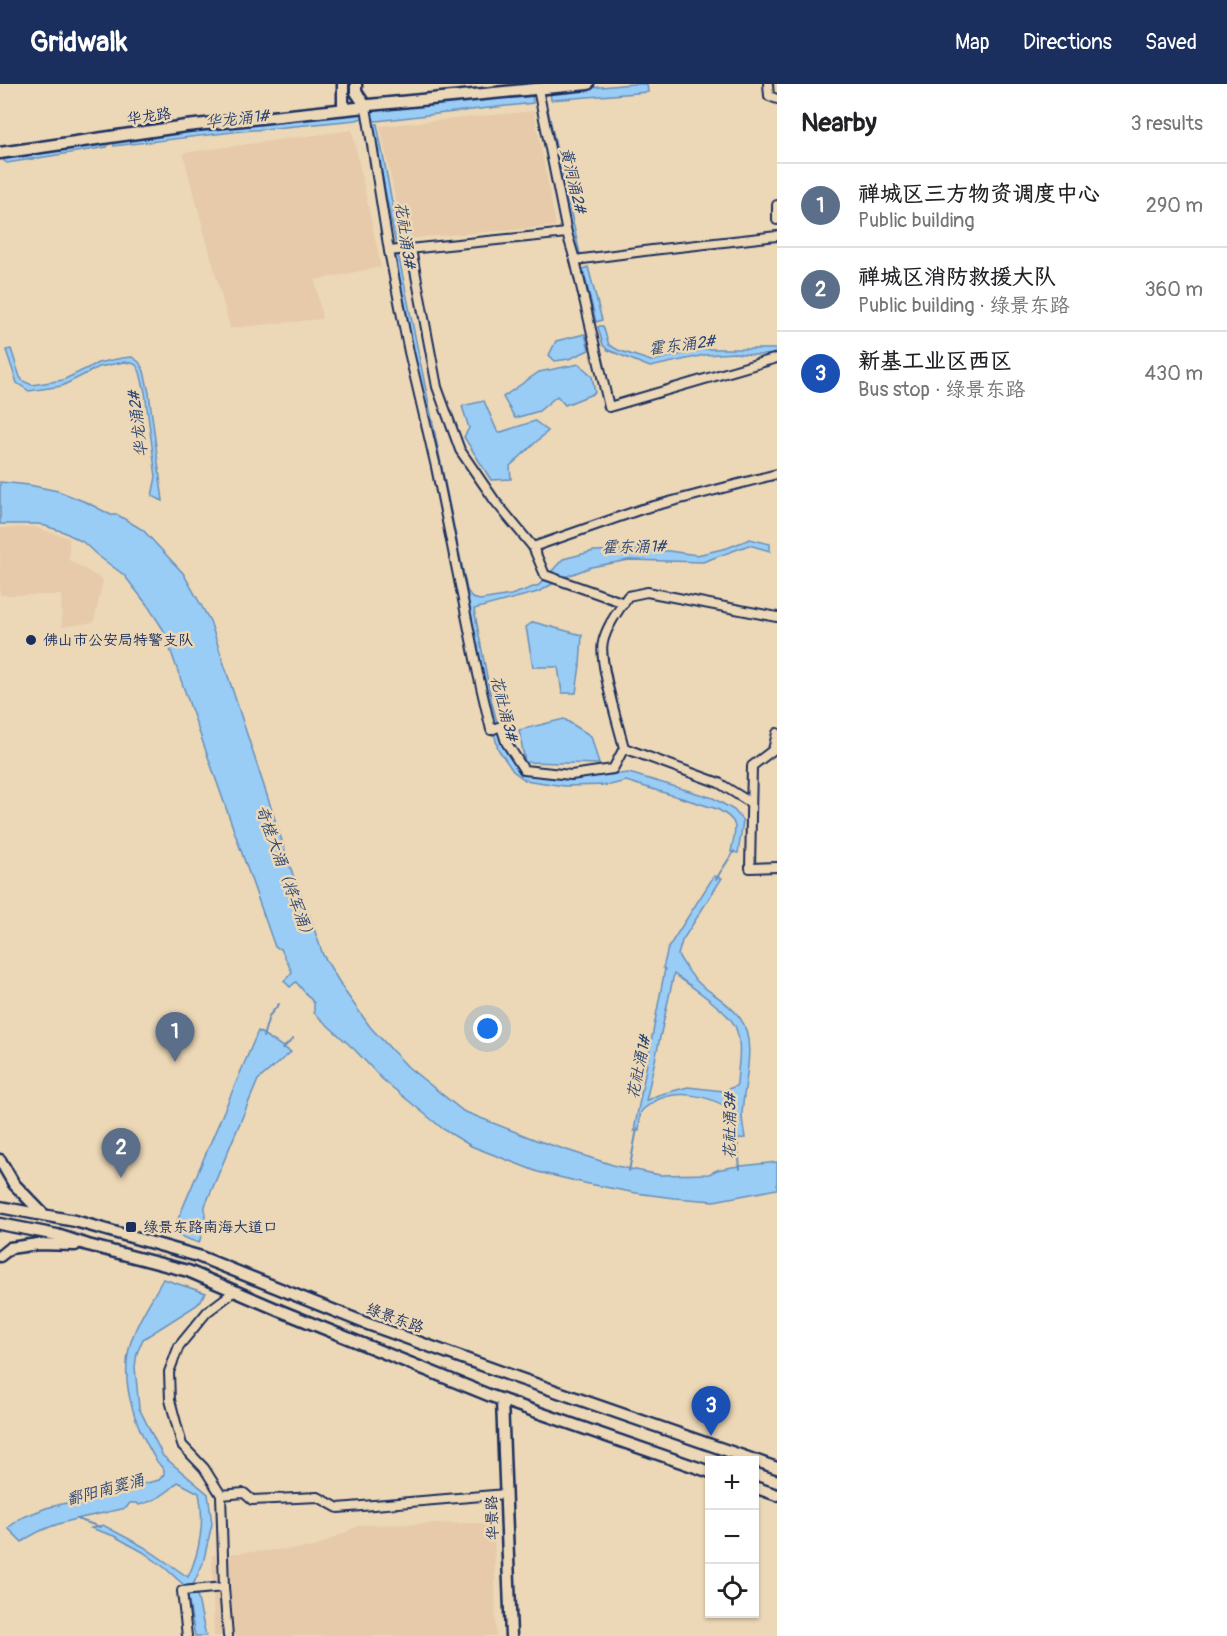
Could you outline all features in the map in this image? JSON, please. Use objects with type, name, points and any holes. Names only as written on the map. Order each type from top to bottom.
[{"type":"main road","points":[[343,84],[343,109]]},
{"type":"main road","points":[[356,84],[356,92],[366,107]]},
{"type":"main road","name":"华龙路","points":[[0,153],[186,126],[366,107],[503,88],[538,89],[588,84]]},
{"type":"main road","points":[[0,1160],[14,1184],[43,1215]]},
{"type":"main road","name":"绿景东路","points":[[0,1207],[75,1221],[198,1256],[376,1327],[777,1468]]},
{"type":"main road","points":[[0,1224],[57,1235],[188,1271],[502,1400],[705,1470]]},
{"type":"main road","points":[[0,1256],[10,1248],[38,1244],[88,1245]]},
{"type":"main road","name":"华景路","points":[[502,1400],[511,1636]]},
{"type":"main road","points":[[759,1489],[777,1495]]},
{"type":"street","points":[[768,84],[769,96],[777,99]]},
{"type":"street","points":[[538,89],[567,233],[609,407],[777,358]]},
{"type":"street","points":[[366,107],[395,250],[409,352],[436,467],[478,674],[495,728],[501,726],[506,742],[524,770],[571,775],[613,769],[624,748],[604,667],[602,643],[628,596],[647,592],[777,617]]},
{"type":"street","points":[[777,205],[777,220]]},
{"type":"street","points":[[395,250],[567,233]]},
{"type":"street","points":[[575,260],[777,236]]},
{"type":"street","points":[[411,249],[437,387],[460,450],[495,501],[533,548],[545,575],[624,603]]},
{"type":"street","points":[[533,548],[642,509],[777,474]]},
{"type":"street","points":[[777,733],[774,750],[752,766],[750,868],[777,867]]},
{"type":"street","points":[[624,748],[719,783],[751,803]]},
{"type":"street","points":[[228,1636],[221,1495],[204,1468],[182,1445],[170,1400],[170,1372],[179,1346],[207,1312],[235,1291]]},
{"type":"street","points":[[221,1495],[244,1492],[252,1500],[318,1497],[338,1508],[506,1494]]},
{"type":"street","points":[[187,1636],[182,1591],[224,1587]]},
{"type":"shaded area","points":[[534,111],[556,226],[404,239],[380,126]]},
{"type":"shaded area","points":[[352,130],[381,267],[315,280],[322,319],[230,328],[183,153]]},
{"type":"shaded area","points":[[34,527],[69,538],[69,560],[103,580],[94,622],[62,627],[61,595],[0,595],[0,530],[2,528]]},
{"type":"shaded area","points":[[476,1523],[494,1526],[496,1636],[214,1636],[212,1555],[315,1547],[360,1525]]},
{"type":"water","points":[[647,84],[648,92],[551,100],[550,92]]},
{"type":"water","points":[[532,95],[533,103],[371,120],[370,112],[376,110]]},
{"type":"water","points":[[548,110],[580,254],[576,255],[544,111]]},
{"type":"water","points":[[345,113],[363,113],[363,118],[114,146],[113,141],[180,132]]},
{"type":"water","points":[[377,124],[400,247],[396,245],[372,125]]},
{"type":"water","points":[[105,142],[107,147],[7,163],[4,161],[5,158]]},
{"type":"water","points":[[397,255],[467,590],[472,598],[480,600],[511,595],[539,585],[563,559],[594,551],[669,551],[697,555],[727,548],[750,539],[770,544],[770,551],[749,545],[703,562],[629,560],[591,567],[565,577],[538,592],[474,609],[492,703],[502,741],[518,765],[538,775],[564,779],[629,773],[713,798],[734,810],[743,821],[738,853],[731,852],[735,832],[733,822],[717,809],[626,781],[610,785],[564,786],[525,780],[513,771],[498,749],[478,668],[393,260],[393,256]]},
{"type":"water","points":[[588,267],[602,320],[596,322],[583,269]]},
{"type":"water","points":[[603,326],[609,345],[651,361],[705,349],[777,349],[777,355],[734,353],[705,355],[650,367],[608,350],[603,345],[598,327]]},
{"type":"water","points":[[585,334],[589,350],[569,359],[555,361],[549,355],[556,341]]},
{"type":"water","points":[[11,349],[20,377],[32,385],[63,380],[98,363],[132,357],[139,362],[144,371],[149,393],[163,501],[152,496],[156,477],[145,392],[136,365],[124,362],[99,367],[62,386],[29,391],[17,383],[6,350]]},
{"type":"water","points":[[579,364],[592,376],[595,393],[565,405],[557,396],[539,411],[515,418],[503,397],[539,372]]},
{"type":"water","points":[[484,401],[498,433],[535,421],[548,431],[510,466],[511,479],[491,480],[464,437],[469,428],[462,406]]},
{"type":"water","name":"奇槎大涌（将军涌）","points":[[0,482],[58,491],[111,515],[118,515],[143,530],[183,573],[210,621],[294,878],[323,955],[371,1028],[408,1067],[463,1111],[536,1140],[616,1166],[660,1175],[709,1174],[732,1167],[777,1162],[777,1189],[714,1201],[636,1193],[538,1172],[471,1146],[443,1129],[382,1079],[355,1050],[314,1013],[314,1003],[296,982],[290,987],[284,981],[292,972],[281,949],[275,947],[163,629],[124,575],[83,542],[64,532],[39,524],[0,524]]},
{"type":"water","points":[[533,622],[582,635],[576,693],[562,693],[558,667],[533,667],[526,627]]},
{"type":"water","points":[[564,719],[591,736],[599,764],[525,762],[519,730]]},
{"type":"water","points":[[714,876],[722,878],[682,941],[678,955],[701,985],[732,1008],[745,1028],[749,1052],[742,1114],[745,1138],[730,1139],[730,1109],[712,1100],[691,1095],[661,1098],[649,1105],[641,1112],[639,1131],[634,1131],[668,948]],"holes":[[[674,974],[716,1005],[735,1026],[739,1047],[737,1083],[736,1086],[723,1091],[688,1087],[658,1095],[646,1101]]]},
{"type":"water","points":[[258,1031],[291,1052],[258,1080],[205,1206],[205,1224],[199,1243],[174,1234],[178,1219]]},
{"type":"water","points":[[163,1279],[206,1293],[197,1305],[143,1339],[137,1353],[135,1367],[139,1408],[163,1456],[208,1494],[212,1524],[203,1563],[193,1585],[206,1636],[195,1636],[186,1587],[143,1552],[114,1536],[91,1528],[103,1525],[144,1547],[188,1577],[196,1557],[200,1536],[199,1493],[178,1482],[165,1493],[150,1501],[139,1505],[130,1503],[126,1508],[58,1524],[22,1542],[8,1528],[21,1518],[46,1508],[159,1480],[164,1474],[164,1470],[155,1459],[140,1430],[131,1402],[127,1373],[127,1359],[136,1328]]},
{"type":"waterway","name":"花社涌3#","points":[[716,879],[734,851]]},
{"type":"waterway","name":"鄱阳南窦涌","points":[[263,1037],[269,1016],[279,1004]]},
{"type":"waterway","name":"鄱阳南窦涌","points":[[282,1049],[293,1039]]},
{"type":"waterway","name":"花社涌1#","points":[[629,1171],[637,1129]]},
{"type":"waterway","name":"花社涌3#","points":[[737,1136],[740,1169]]},
{"type":"waterway","points":[[77,1519],[100,1527]]},
{"type":"place","name":"佛山市公安局特警支队","points":[[31,640]]},
{"type":"place","name":"禅城区三方物资调度中心","points":[[175,1062]]},
{"type":"place","name":"禅城区消防救援大队","points":[[121,1178]]},
{"type":"place","name":"绿景东路南海大道口","points":[[131,1227]]},
{"type":"place","name":"新基工业区西区","points":[[711,1436]]},
{"type":"water label","name":"华龙涌1#","points":[[237,118]]},
{"type":"water label","name":"黄洞涌2#","points":[[574,180]]},
{"type":"water label","name":"霍东涌2#","points":[[682,344]]},
{"type":"water label","name":"华龙涌2#","points":[[137,424]]},
{"type":"water label","name":"霍东涌1#","points":[[634,546]]}]
